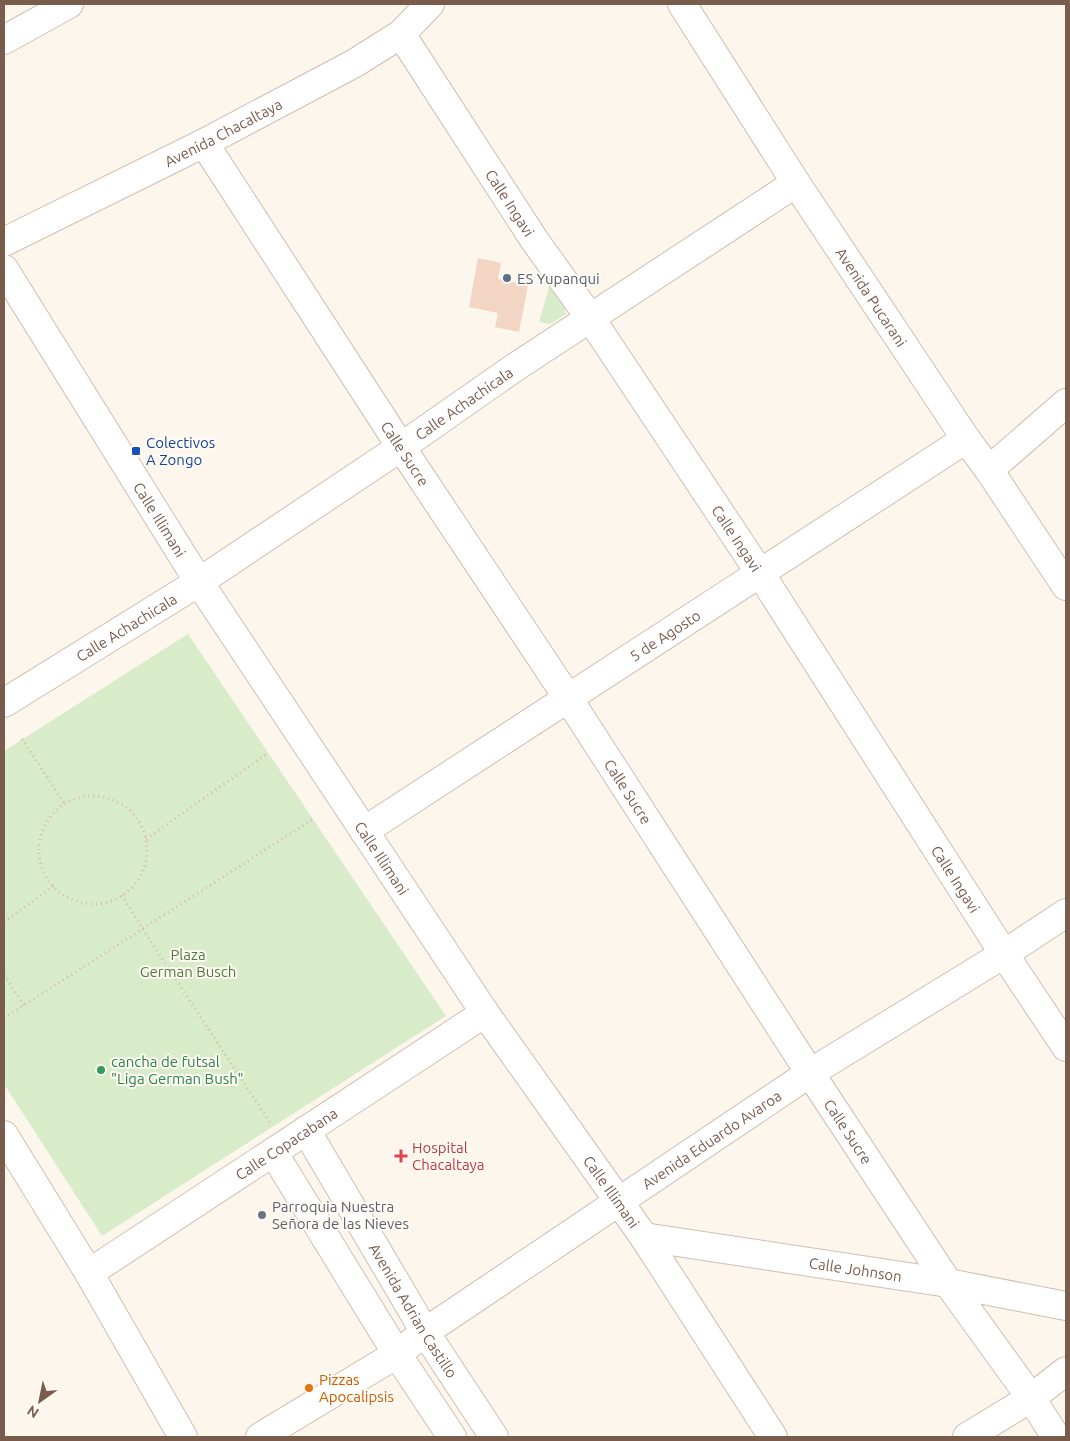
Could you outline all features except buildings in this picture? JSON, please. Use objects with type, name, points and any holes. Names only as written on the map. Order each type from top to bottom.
[{"type":"street","points":[[4,40],[69,4]]},
{"type":"street","name":"Avenida Chacaltaya","points":[[4,242],[204,143],[355,63],[401,34],[430,4]]},
{"type":"street","name":"Avenida Pucarani","points":[[682,4],[796,183],[1066,586]]},
{"type":"street","name":"Calle Ingavi","points":[[401,34],[535,241],[591,318],[760,573],[1004,954],[1066,1046]]},
{"type":"street","name":"Calle Sucre","points":[[204,143],[401,447],[568,698],[948,1284],[1031,1398],[1056,1437]]},
{"type":"street","name":"Calle Achachicala","points":[[7,693],[199,582],[401,447],[514,368],[796,183]]},
{"type":"street","name":"Calle Illimani","points":[[4,269],[199,582],[485,1013],[644,1236],[773,1437]]},
{"type":"street","points":[[989,470],[1066,403]]},
{"type":"street","name":"5 de Agosto","points":[[364,830],[966,439]]},
{"type":"street","name":"Avenida Eduardo Avaroa","points":[[260,1437],[397,1354],[425,1332],[810,1073],[1004,954],[1066,912]]},
{"type":"street","name":"Calle Copacabana","points":[[89,1274],[273,1140],[306,1130],[485,1013]]},
{"type":"street","name":"Avenida Adrian Castillo","points":[[306,1130],[425,1332],[494,1437]]},
{"type":"street","points":[[4,1135],[89,1274],[183,1437]]},
{"type":"street","points":[[273,1140],[397,1354],[452,1437]]},
{"type":"street","name":"Calle Johnson","points":[[644,1236],[948,1284],[1066,1306]]},
{"type":"street","points":[[967,1437],[1031,1398],[1066,1371]]},
{"type":"path","points":[[22,739],[64,804]]},
{"type":"path","points":[[146,838],[268,753]]},
{"type":"path","points":[[96,795],[113,799],[128,808],[139,821],[146,838],[147,858],[141,876],[130,890],[114,900],[96,904],[77,902],[60,893],[47,879],[40,864],[39,846],[42,830],[46,822],[64,804],[79,797],[96,795]]},
{"type":"path","points":[[4,1018],[313,819]]},
{"type":"path","points":[[4,922],[54,886]]},
{"type":"path","points":[[122,894],[273,1140]]},
{"type":"path","points":[[4,975],[24,1005]]},
{"type":"green space","points":[[551,280],[564,303],[566,314],[550,324],[539,322]]},
{"type":"green space","name":"Plaza German Busch","points":[[188,634],[446,1016],[102,1236],[4,1084],[4,751]]},
{"type":"place","name":"ES Yupanqui","points":[[507,278]]},
{"type":"place","name":"Colectivos A Zongo","points":[[136,451]]},
{"type":"place","name":"cancha de futsal \"Liga German Bush\"","points":[[101,1070]]},
{"type":"place","name":"Hospital Chacaltaya","points":[[401,1156]]},
{"type":"place","name":"Parroquia Nuestra Señora de las Nieves","points":[[262,1215]]},
{"type":"place","name":"Pizzas Apocalipsis","points":[[309,1388]]}]
